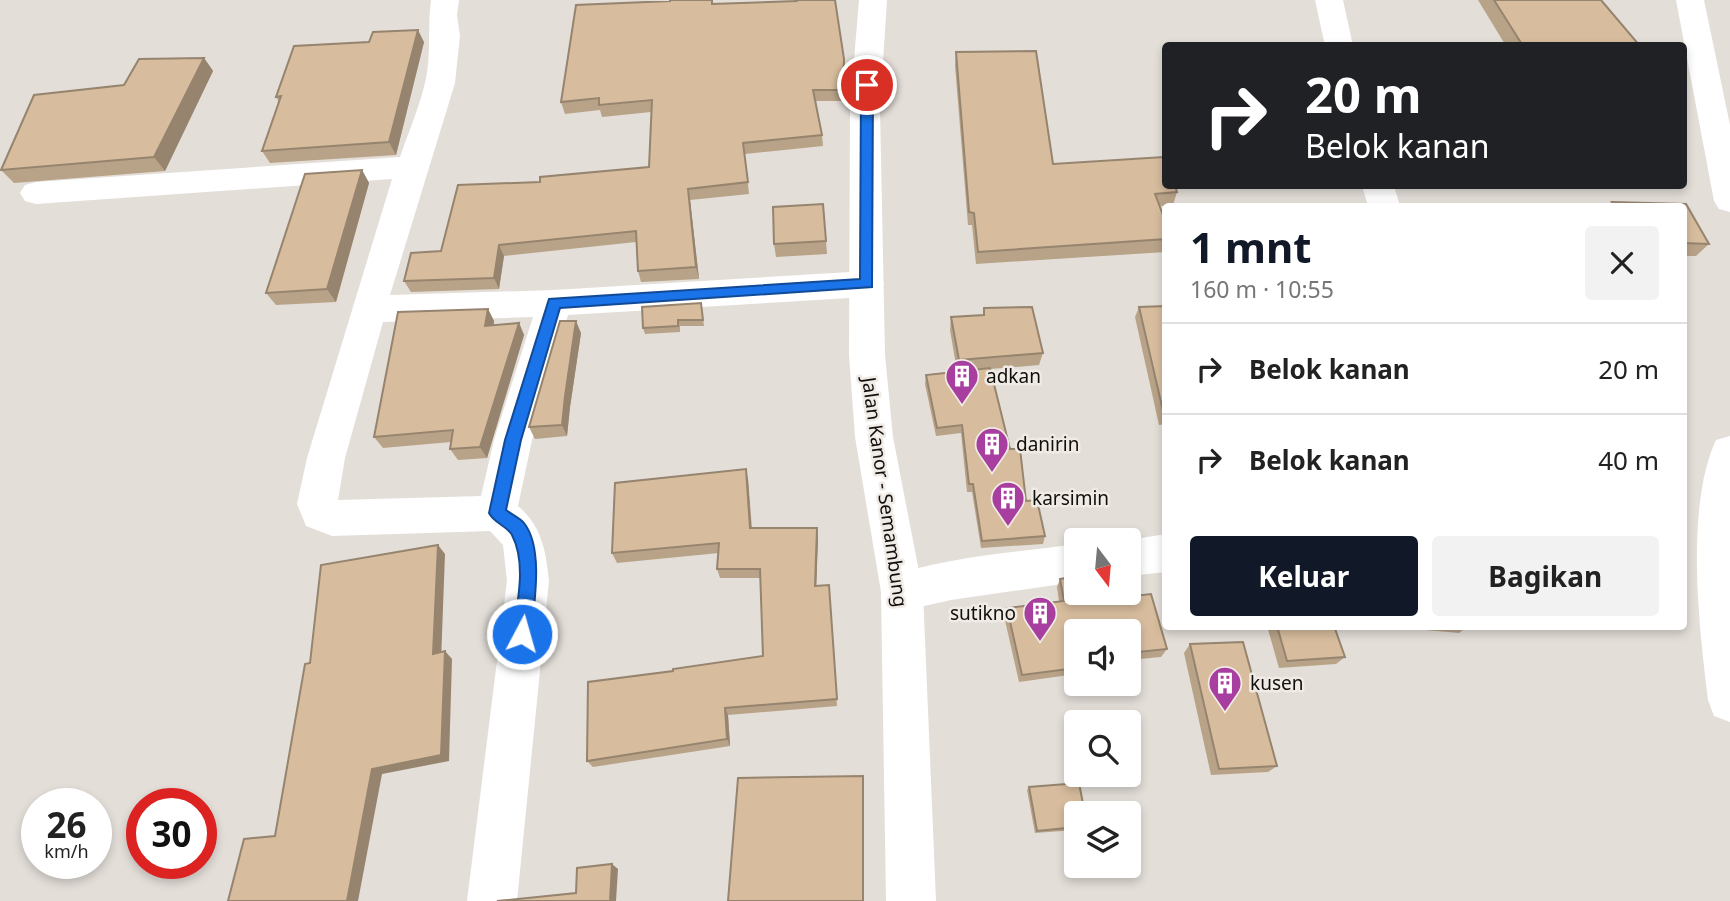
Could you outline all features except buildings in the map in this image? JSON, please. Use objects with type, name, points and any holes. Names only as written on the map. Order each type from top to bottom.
[{"type":"street","points":[[445,0],[443,15],[446,36],[440,83],[369,309],[326,457],[317,504],[320,513],[332,518],[497,513],[518,528],[525,550],[528,581],[492,901]]},
{"type":"street","name":"Jalan Kanor - Semambung","points":[[873,0],[865,108],[867,355],[874,437],[902,592],[911,901]]},
{"type":"street","points":[[1329,0],[1338,42]]},
{"type":"street","points":[[1690,0],[1730,201]]},
{"type":"street","points":[[36,193],[412,167]]},
{"type":"street","points":[[369,309],[554,303],[867,284]]},
{"type":"street","points":[[497,513],[513,440],[554,303]]},
{"type":"street","points":[[1730,452],[1700,522],[1717,604],[1730,700]]},
{"type":"street","points":[[1141,556],[1162,553]]},
{"type":"street","points":[[902,592],[951,580],[1064,564]]},
{"type":"place","name":"adkan","points":[[962,406]]},
{"type":"place","name":"danirin","points":[[992,474]]},
{"type":"place","name":"karsimin","points":[[1008,528]]},
{"type":"place","name":"sutikno","points":[[1040,643]]},
{"type":"place","name":"kusen","points":[[1225,713]]},
{"type":"route","points":[[522,634],[528,581],[525,550],[518,528],[497,513],[513,440],[554,303],[867,284],[867,85]]}]
